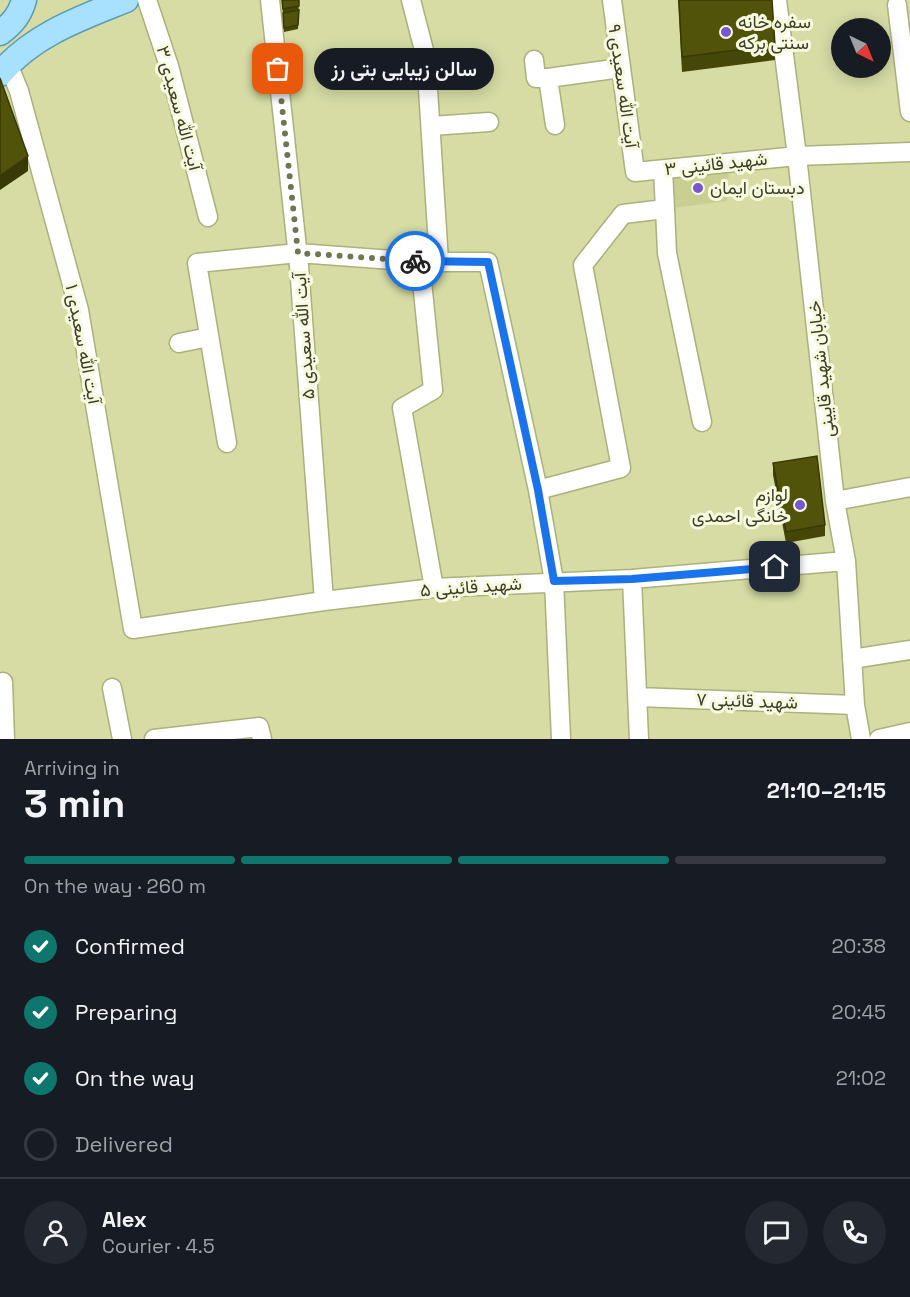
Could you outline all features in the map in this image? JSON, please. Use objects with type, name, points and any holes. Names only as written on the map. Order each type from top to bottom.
[{"type":"main road","points":[[2,69],[55,29],[126,0]]},
{"type":"main road","points":[[13,17],[55,29]]},
{"type":"street","name":"آیت الله سعیدی ۳","points":[[147,0],[170,66],[208,217]]},
{"type":"street","name":"آیت الله سعیدی ۵","points":[[270,0],[298,253],[324,601]]},
{"type":"street","points":[[411,0],[426,58],[439,261]]},
{"type":"street","name":"آیت الله سعیدی ۹","points":[[612,0],[635,172]]},
{"type":"street","name":"خیابان شهید قایینی","points":[[777,0],[797,156],[835,501],[846,561],[855,705],[861,739]]},
{"type":"street","points":[[897,5],[910,112]]},
{"type":"street","points":[[534,60],[536,78],[621,68]]},
{"type":"street","name":"آیت الله سعیدی ۱","points":[[2,69],[19,91],[79,310],[133,629]]},
{"type":"street","points":[[548,78],[555,125]]},
{"type":"street","points":[[430,126],[489,122]]},
{"type":"street","name":"شهید قائینی ۳","points":[[635,172],[797,156],[910,152]]},
{"type":"street","points":[[663,170],[667,253],[702,422]]},
{"type":"street","points":[[538,490],[621,468],[583,264],[623,214],[666,209]]},
{"type":"street","points":[[227,443],[197,263],[298,253],[420,262],[488,262],[538,490],[554,581],[561,739]]},
{"type":"street","points":[[420,262],[433,390],[402,408],[434,588]]},
{"type":"street","points":[[179,343],[209,337]]},
{"type":"street","points":[[835,501],[910,487]]},
{"type":"street","name":"شهید قائینی ۵","points":[[133,629],[324,601],[434,588],[632,579],[846,561]]},
{"type":"street","points":[[632,579],[639,739]]},
{"type":"street","points":[[852,659],[910,650]]},
{"type":"street","points":[[3,682],[5,739]]},
{"type":"street","points":[[112,688],[122,739]]},
{"type":"street","name":"شهید قائینی ۷","points":[[638,697],[855,705]]},
{"type":"street","points":[[154,739],[259,727],[262,739]]},
{"type":"street","points":[[879,739],[910,732]]},
{"type":"shaded area","name":"دبستان ایمان","points":[[729,168],[727,201],[665,209],[668,175]]},
{"type":"building","points":[[282,0],[299,0],[299,6],[283,9]]},
{"type":"building","name":"سفره خانه سنتی برکه","points":[[679,0],[772,0],[775,45],[682,57]]},
{"type":"building","points":[[299,10],[298,25],[284,28],[283,13]]},
{"type":"building","points":[[0,78],[28,156],[0,176]]},
{"type":"building","name":"لوازم خانگی احمدی","points":[[817,456],[825,525],[786,532],[773,463]]},
{"type":"way so far","points":[[278,69],[298,253],[415,261]]},
{"type":"place","name":"سفره خانه سنتی برکه","points":[[726,32]]},
{"type":"place","name":"سالن زیبایی بتی رز","points":[[278,69]]},
{"type":"place","name":"دبستان ایمان","points":[[698,188]]},
{"type":"place","name":"لوازم خانگی احمدی","points":[[800,505]]},
{"type":"route","points":[[415,261],[488,262],[538,490],[554,581],[632,579],[775,567]]}]
